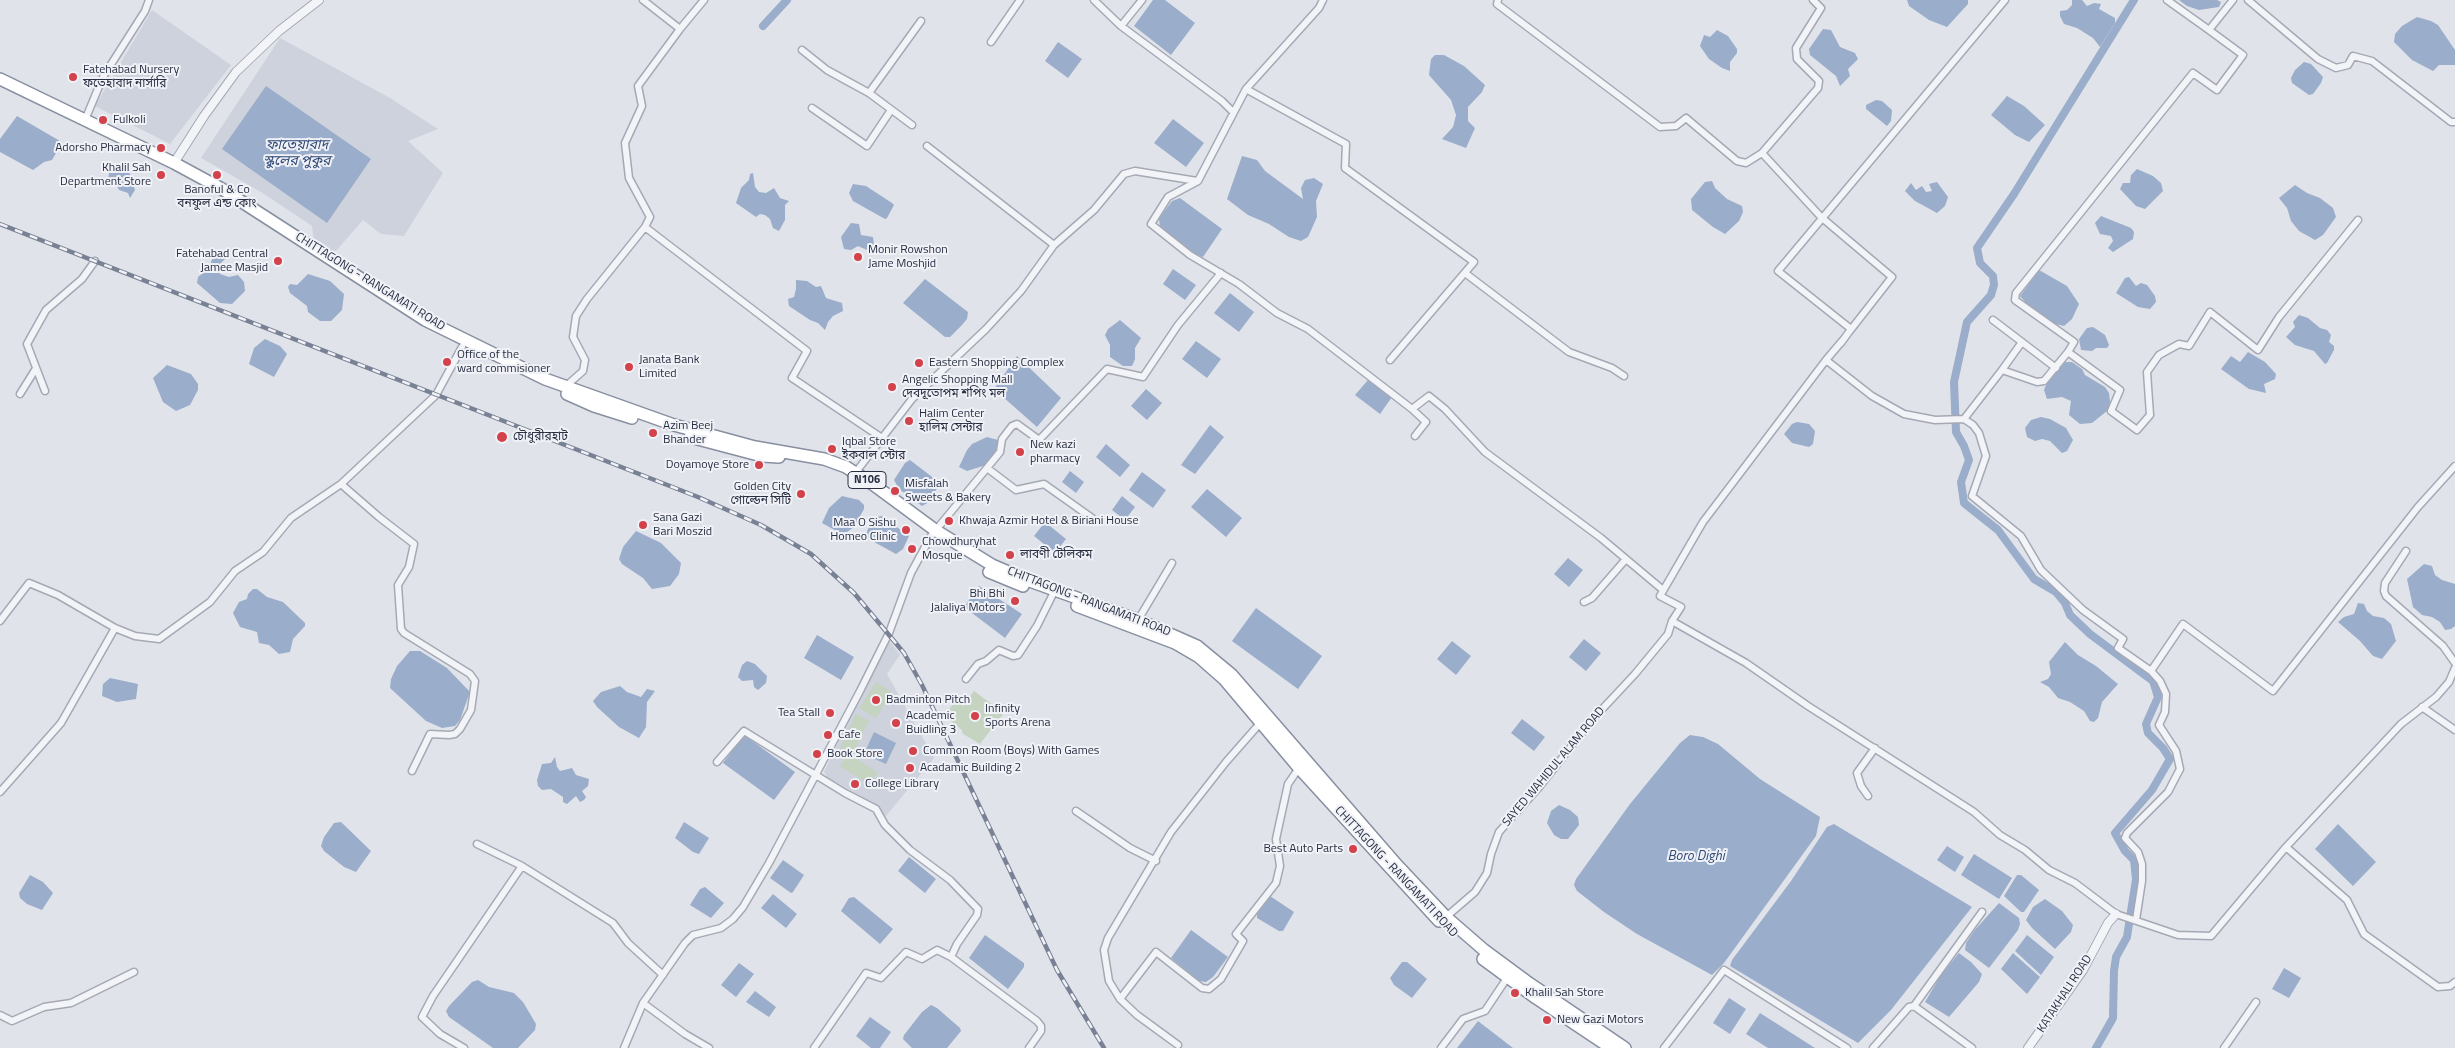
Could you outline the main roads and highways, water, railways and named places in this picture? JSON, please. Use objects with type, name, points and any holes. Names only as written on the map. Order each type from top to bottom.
[{"type":"highway","name":"CHITTAGONG - RANGAMATI ROAD","points":[[0,79],[174,163],[222,189],[425,320],[545,378],[674,425],[755,447],[824,460],[856,472],[933,533],[992,565],[1026,580],[1179,636],[1201,654],[1265,718],[1446,917],[1484,950],[1526,981],[1625,1048]]},
{"type":"highway","name":"CHITTAGONG - RANGAMATI ROAD","points":[[0,88],[225,197],[395,310],[462,347],[594,406],[713,444],[762,456],[797,458],[825,466],[857,480],[986,571],[1201,654]]},
{"type":"highway","name":"CHITTAGONG - RANGAMATI ROAD","points":[[1265,718],[1299,768],[1425,906],[1454,934],[1507,978],[1611,1048]]},
{"type":"water","points":[[1153,0],[1165,0],[1195,23],[1171,55],[1134,26]]},
{"type":"water","points":[[1907,0],[1968,0],[1968,4],[1947,27],[1929,20],[1909,6]]},
{"type":"water","points":[[2072,0],[2082,0],[2087,6],[2094,3],[2101,4],[2099,9],[2115,18],[2115,23],[2100,47],[2093,38],[2077,28],[2064,24],[2060,11],[2067,10],[2072,5]]},
{"type":"water","points":[[2179,0],[2217,0],[2221,2],[2219,7],[2199,10],[2187,6]]},
{"type":"water","points":[[2417,17],[2438,25],[2455,50],[2455,65],[2439,65],[2433,71],[2412,60],[2394,42],[2395,34],[2402,26]]},
{"type":"water","points":[[1823,29],[1831,30],[1840,47],[1855,53],[1858,59],[1848,69],[1850,76],[1840,86],[1836,76],[1810,55],[1809,49]]},
{"type":"water","points":[[1717,30],[1728,36],[1737,49],[1737,53],[1730,62],[1730,71],[1709,59],[1700,46],[1704,35],[1710,37]]},
{"type":"water","points":[[1058,42],[1082,59],[1068,78],[1045,61]]},
{"type":"water","points":[[1435,55],[1444,55],[1464,66],[1485,85],[1482,92],[1468,107],[1468,121],[1475,128],[1466,148],[1442,139],[1453,127],[1456,115],[1451,100],[1429,75],[1431,59]]},
{"type":"water","points":[[2304,62],[2311,64],[2323,77],[2313,94],[2309,95],[2292,83],[2291,78],[2295,70]]},
{"type":"water","name":"ফাতেয়াবাদ স্কুলের পুকুর","points":[[266,86],[371,159],[327,223],[222,149]]},
{"type":"water","points":[[2007,96],[2024,106],[2045,125],[2029,142],[2015,135],[1991,115]]},
{"type":"water","points":[[1876,100],[1882,101],[1892,110],[1891,121],[1887,126],[1866,109],[1866,105]]},
{"type":"water","points":[[17,116],[60,141],[61,144],[52,160],[44,162],[33,170],[0,152],[0,139]]},
{"type":"water","points":[[1173,119],[1204,143],[1186,167],[1154,143]]},
{"type":"water","points":[[1242,156],[1257,160],[1265,171],[1303,199],[1301,188],[1305,180],[1314,178],[1323,184],[1316,201],[1317,217],[1308,237],[1301,241],[1289,237],[1269,224],[1248,215],[1227,199]]},
{"type":"water","points":[[118,169],[125,170],[130,174],[135,190],[130,198],[128,193],[119,190],[116,184],[109,183],[108,181],[109,173]]},
{"type":"water","points":[[2137,169],[2153,176],[2161,183],[2163,191],[2145,209],[2136,206],[2120,189],[2123,183],[2130,183],[2131,175]]},
{"type":"water","points":[[753,173],[755,187],[759,192],[766,193],[774,188],[780,198],[789,201],[785,205],[785,220],[779,231],[773,228],[770,219],[765,215],[760,214],[756,217],[736,203],[741,188],[749,180],[750,174]]},
{"type":"water","points":[[1712,181],[1715,188],[1727,199],[1742,206],[1743,212],[1739,221],[1725,234],[1692,210],[1691,199],[1705,182]]},
{"type":"water","points":[[1937,182],[1948,197],[1945,206],[1937,213],[1915,201],[1905,191],[1911,183],[1916,190],[1922,186],[1926,192],[1932,191],[1929,184]]},
{"type":"water","points":[[853,184],[866,186],[894,205],[887,218],[885,219],[853,201],[849,193]]},
{"type":"water","points":[[2295,185],[2307,193],[2320,198],[2333,208],[2336,217],[2323,235],[2315,240],[2299,231],[2291,221],[2287,208],[2279,198]]},
{"type":"water","points":[[1180,198],[1222,229],[1203,257],[1192,253],[1160,228],[1159,219],[1163,213],[1172,201]]},
{"type":"water","points":[[2101,216],[2131,228],[2134,232],[2133,239],[2113,252],[2108,248],[2113,241],[2111,236],[2100,234],[2095,223]]},
{"type":"water","points":[[851,223],[859,224],[861,235],[873,237],[874,245],[867,250],[858,246],[851,250],[844,249],[841,237]]},
{"type":"water","points":[[214,255],[223,256],[225,259],[219,265],[220,274],[229,277],[238,275],[244,282],[245,291],[232,304],[220,303],[197,283],[198,277],[208,269]]},
{"type":"water","points":[[1173,269],[1196,285],[1185,300],[1163,284]]},
{"type":"water","points":[[2039,270],[2067,286],[2079,304],[2072,319],[2064,326],[2055,324],[2029,306],[2020,296]]},
{"type":"water","points":[[308,274],[330,281],[344,294],[342,310],[331,321],[320,321],[308,312],[307,306],[290,293],[288,287],[290,284],[297,285]]},
{"type":"water","points":[[2129,277],[2136,286],[2141,283],[2147,285],[2155,296],[2156,302],[2150,309],[2138,307],[2116,293],[2125,278]]},
{"type":"water","points":[[925,279],[968,312],[967,319],[950,337],[945,337],[903,303]]},
{"type":"water","points":[[796,280],[807,281],[816,287],[821,286],[826,298],[842,303],[843,311],[833,316],[825,330],[818,323],[789,306],[788,299],[794,297]]},
{"type":"water","points":[[1230,293],[1254,312],[1239,332],[1214,313]]},
{"type":"water","points":[[2299,315],[2308,318],[2320,328],[2327,330],[2331,335],[2329,342],[2334,346],[2334,350],[2327,363],[2325,364],[2314,351],[2295,345],[2286,337],[2295,327],[2293,322]]},
{"type":"water","points":[[1120,320],[1141,338],[1135,348],[1135,359],[1132,366],[1123,366],[1110,357],[1110,345],[1105,335],[1108,329]]},
{"type":"water","points":[[2093,327],[2105,335],[2109,345],[2107,348],[2096,348],[2092,351],[2081,350],[2079,339],[2087,328]]},
{"type":"water","points":[[265,339],[280,346],[287,354],[274,377],[249,364],[254,348]]},
{"type":"water","points":[[1196,341],[1221,359],[1207,378],[1182,359]]},
{"type":"water","points":[[2248,352],[2265,362],[2276,374],[2275,379],[2264,384],[2266,393],[2249,389],[2221,369],[2231,356],[2240,362]]},
{"type":"water","points":[[1017,356],[1061,398],[1037,427],[994,389]]},
{"type":"water","points":[[2065,362],[2072,362],[2082,369],[2085,375],[2105,387],[2109,393],[2110,402],[2107,411],[2092,423],[2080,424],[2069,415],[2071,401],[2062,397],[2047,399],[2044,390],[2046,385]]},
{"type":"water","points":[[167,365],[191,374],[198,384],[198,390],[190,405],[176,411],[163,402],[153,378]]},
{"type":"water","points":[[1368,380],[1392,397],[1380,414],[1355,395]]},
{"type":"water","points":[[1146,389],[1162,403],[1147,420],[1131,406]]},
{"type":"water","points":[[2041,417],[2050,419],[2066,428],[2073,440],[2067,451],[2062,453],[2050,441],[2042,439],[2035,441],[2027,437],[2025,428],[2031,420]]},
{"type":"water","points":[[1797,422],[1809,424],[1815,431],[1813,444],[1809,447],[1792,443],[1784,434],[1792,424]]},
{"type":"water","points":[[1210,425],[1224,437],[1195,474],[1181,465]]},
{"type":"water","points":[[987,437],[998,440],[999,447],[986,465],[967,471],[959,467],[972,444]]},
{"type":"water","points":[[1106,444],[1130,465],[1120,477],[1096,457]]},
{"type":"water","points":[[910,460],[940,483],[929,502],[922,506],[899,489],[894,480],[905,463]]},
{"type":"water","points":[[1070,471],[1084,482],[1076,493],[1062,482]]},
{"type":"water","points":[[1142,472],[1166,490],[1153,508],[1129,490]]},
{"type":"water","points":[[1207,489],[1242,518],[1226,537],[1191,507]]},
{"type":"water","points":[[842,496],[859,500],[864,505],[864,509],[854,527],[847,532],[840,533],[822,523],[829,508]]},
{"type":"water","points":[[1122,496],[1135,507],[1125,520],[1112,510]]},
{"type":"water","points":[[882,516],[909,536],[903,549],[896,554],[865,537],[871,521],[875,517]]},
{"type":"water","points":[[1045,522],[1066,539],[1055,553],[1034,536]]},
{"type":"water","points":[[636,531],[661,543],[681,563],[679,574],[670,586],[652,589],[643,578],[622,564],[619,559],[623,547]]},
{"type":"water","points":[[1568,558],[1583,570],[1569,587],[1554,574]]},
{"type":"water","points":[[2424,564],[2432,566],[2435,575],[2442,580],[2455,584],[2455,626],[2451,629],[2445,630],[2440,622],[2432,617],[2422,615],[2413,607],[2407,579]]},
{"type":"water","points":[[979,586],[1022,614],[1005,638],[964,607]]},
{"type":"water","points":[[253,589],[257,589],[267,597],[283,602],[305,623],[305,626],[293,639],[290,652],[279,654],[269,645],[259,643],[257,632],[240,627],[233,613],[239,602],[247,599],[248,594]]},
{"type":"water","points":[[2358,603],[2364,604],[2367,611],[2373,616],[2384,618],[2391,624],[2396,641],[2382,659],[2373,656],[2360,641],[2338,622],[2344,617],[2354,614]]},
{"type":"water","points":[[1256,608],[1322,656],[1298,689],[1232,641]]},
{"type":"water","points":[[817,635],[854,657],[841,680],[804,658]]},
{"type":"water","points":[[1584,639],[1601,653],[1586,671],[1569,657]]},
{"type":"water","points":[[1452,641],[1471,656],[1456,675],[1437,659]]},
{"type":"water","points":[[2065,642],[2078,655],[2096,666],[2118,684],[2102,702],[2098,718],[2094,722],[2090,721],[2084,711],[2070,702],[2058,698],[2049,687],[2040,682],[2048,679],[2051,674],[2049,662]]},
{"type":"water","points":[[410,651],[420,651],[447,668],[470,692],[460,720],[455,726],[442,728],[426,721],[390,688],[391,679],[397,666]]},
{"type":"water","points":[[747,661],[755,664],[767,676],[766,683],[758,690],[754,687],[753,680],[742,681],[738,677],[742,665]]},
{"type":"water","points":[[110,678],[138,684],[136,699],[117,702],[102,696],[103,684]]},
{"type":"water","points":[[620,686],[627,692],[641,697],[647,689],[655,691],[647,702],[646,727],[639,738],[619,727],[593,701],[601,692]]},
{"type":"water","points":[[1522,719],[1545,737],[1534,751],[1511,733]]},
{"type":"water","points":[[874,732],[896,743],[886,764],[864,754]]},
{"type":"water","points":[[744,735],[795,772],[774,800],[723,763]]},
{"type":"water","name":"Boro Dighi","points":[[1690,735],[1703,737],[1718,744],[1760,779],[1820,817],[1816,836],[1724,963],[1712,975],[1637,934],[1577,891],[1574,885],[1576,879],[1630,804],[1680,743]]},
{"type":"water","points":[[555,757],[560,771],[572,768],[576,775],[589,779],[588,786],[582,791],[586,797],[584,800],[580,802],[576,796],[567,804],[563,802],[563,797],[551,789],[542,790],[538,786],[537,780],[542,764],[551,763]]},
{"type":"water","points":[[1559,805],[1570,810],[1578,817],[1579,825],[1568,839],[1561,839],[1554,835],[1547,823],[1551,811]]},
{"type":"water","points":[[341,822],[371,851],[356,872],[344,867],[324,851],[321,846],[324,837],[334,823]]},
{"type":"water","points":[[684,822],[709,838],[699,854],[693,852],[675,838]]},
{"type":"water","points":[[1834,824],[1972,907],[1891,1010],[1858,1043],[1730,966],[1732,960],[1791,881],[1827,827]]},
{"type":"water","points":[[2338,824],[2376,862],[2353,886],[2315,849]]},
{"type":"water","points":[[1947,846],[1964,857],[1955,872],[1937,860]]},
{"type":"water","points":[[1974,854],[2012,878],[1999,899],[1961,875]]},
{"type":"water","points":[[909,857],[936,879],[925,893],[898,871]]},
{"type":"water","points":[[783,860],[804,875],[791,893],[770,878]]},
{"type":"water","points":[[30,875],[43,882],[53,893],[42,910],[27,904],[20,898],[19,893]]},
{"type":"water","points":[[2017,875],[2021,875],[2039,890],[2024,912],[2021,912],[2004,896]]},
{"type":"water","points":[[705,887],[724,903],[711,918],[690,905],[700,889]]},
{"type":"water","points":[[773,894],[797,914],[786,928],[761,908]]},
{"type":"water","points":[[1270,896],[1294,912],[1283,931],[1279,931],[1257,918],[1257,913],[1266,898]]},
{"type":"water","points":[[854,897],[893,929],[880,944],[841,911],[849,898]]},
{"type":"water","points":[[2045,899],[2062,911],[2073,925],[2071,932],[2055,949],[2026,920],[2033,907]]},
{"type":"water","points":[[1999,903],[2019,918],[2020,924],[2018,930],[1989,968],[1965,950],[1966,943]]},
{"type":"water","points":[[1191,930],[1228,957],[1213,977],[1206,982],[1199,981],[1171,958]]},
{"type":"water","points":[[985,935],[1024,963],[1024,967],[1008,989],[969,958]]},
{"type":"water","points":[[2027,935],[2054,957],[2041,975],[2015,951]]},
{"type":"water","points":[[1959,953],[1982,974],[1979,982],[1949,1017],[1925,1002],[1941,975]]},
{"type":"water","points":[[2013,953],[2040,977],[2027,994],[2001,969]]},
{"type":"water","points":[[1402,962],[1407,962],[1427,979],[1412,998],[1394,985],[1390,978]]},
{"type":"water","points":[[739,963],[754,974],[736,997],[721,985]]},
{"type":"water","points":[[2284,968],[2301,978],[2289,998],[2272,989]]},
{"type":"water","points":[[478,980],[489,987],[514,993],[523,1002],[536,1024],[535,1030],[518,1048],[493,1048],[449,1017],[446,1011],[449,1006],[472,982]]},
{"type":"water","points":[[755,991],[776,1007],[769,1017],[746,1002]]},
{"type":"water","points":[[1729,998],[1746,1009],[1730,1034],[1713,1023]]},
{"type":"water","points":[[931,1005],[937,1008],[961,1031],[947,1048],[912,1048],[903,1039],[904,1035],[922,1012]]},
{"type":"water","points":[[1760,1013],[1815,1048],[1768,1048],[1746,1034]]},
{"type":"water","points":[[870,1017],[891,1032],[880,1048],[871,1048],[856,1036]]},
{"type":"water","points":[[1478,1021],[1513,1048],[1457,1048]]},
{"type":"waterway","points":[[763,26],[787,0]]},
{"type":"waterway","points":[[2096,1048],[2113,1018],[2116,957],[2127,937],[2136,879],[2134,860],[2125,851],[2115,833],[2152,790],[2170,759],[2163,748],[2148,733],[2146,724],[2158,697],[2153,681],[2090,634],[2070,615],[2065,603],[2056,592],[2034,579],[1998,530],[1964,503],[1961,482],[1969,460],[1956,432],[1954,382],[1967,322],[1991,295],[1994,285],[1993,276],[1980,263],[1977,248],[2014,194],[2134,0]]},
{"type":"railway","points":[[0,224],[698,497],[761,525],[811,554],[854,593],[904,653],[922,685],[1057,970],[1104,1048]]},
{"type":"place","name":"Fatehabad Nursery ফতেহাবাদ নার্সারি","points":[[73,77]]},
{"type":"place","name":"Fulkoli","points":[[103,120]]},
{"type":"place","name":"Adorsho Pharmacy","points":[[161,148]]},
{"type":"place","name":"Khalil Sah Department Store","points":[[161,175]]},
{"type":"place","name":"Banoful & Co বনফুল এন্ড কোং","points":[[217,175]]},
{"type":"place","name":"Monir Rowshon Jame Moshjid","points":[[858,257]]},
{"type":"place","name":"Fatehabad Central Jamee Masjid","points":[[278,261]]},
{"type":"place","name":"Office of the ward commisioner","points":[[447,362]]},
{"type":"place","name":"Eastern Shopping Complex","points":[[919,363]]},
{"type":"place","name":"Janata Bank Limited","points":[[629,367]]},
{"type":"place","name":"Angelic Shopping Mall দেবদূতোপম শপিং মল","points":[[892,387]]},
{"type":"place","name":"Halim Center হালিম সেন্টার","points":[[909,421]]},
{"type":"place","name":"Azim Beej Bhander","points":[[653,433]]},
{"type":"place","name":"চৌধুরীরহাট","points":[[502,437]]},
{"type":"place","name":"Iqbal Store ইকবাল স্টোর","points":[[832,449]]},
{"type":"place","name":"New kazi pharmacy","points":[[1020,452]]},
{"type":"place","name":"Doyamoye Store","points":[[759,465]]},
{"type":"place","name":"Misfalah Sweets & Bakery","points":[[895,491]]},
{"type":"place","name":"Golden City গোল্ডেন সিটি","points":[[801,494]]},
{"type":"place","name":"Khwaja Azmir Hotel & Biriani House","points":[[949,521]]},
{"type":"place","name":"Sana Gazi Bari Moszid","points":[[643,525]]},
{"type":"place","name":"Maa O Sishu Homeo Clinic","points":[[906,530]]},
{"type":"place","name":"Chowdhuryhat Mosque","points":[[912,549]]},
{"type":"place","name":"লাবণী টেলিকম","points":[[1010,555]]},
{"type":"place","name":"Bhi Bhi Jalaliya Motors","points":[[1015,601]]},
{"type":"place","name":"Badminton Pitch","points":[[876,700]]},
{"type":"place","name":"Tea Stall","points":[[830,713]]},
{"type":"place","name":"Infinity Sports Arena","points":[[975,716]]},
{"type":"place","name":"Academic Buidling 3","points":[[896,723]]},
{"type":"place","name":"Cafe","points":[[828,735]]},
{"type":"place","name":"Common Room (Boys) With Games","points":[[913,751]]},
{"type":"place","name":"Book Store","points":[[817,754]]},
{"type":"place","name":"Acadamic Building 2","points":[[910,768]]},
{"type":"place","name":"College Library","points":[[855,784]]},
{"type":"place","name":"Best Auto Parts","points":[[1353,849]]},
{"type":"place","name":"Khalil Sah Store","points":[[1515,993]]},
{"type":"place","name":"New Gazi Motors","points":[[1547,1020]]}]
